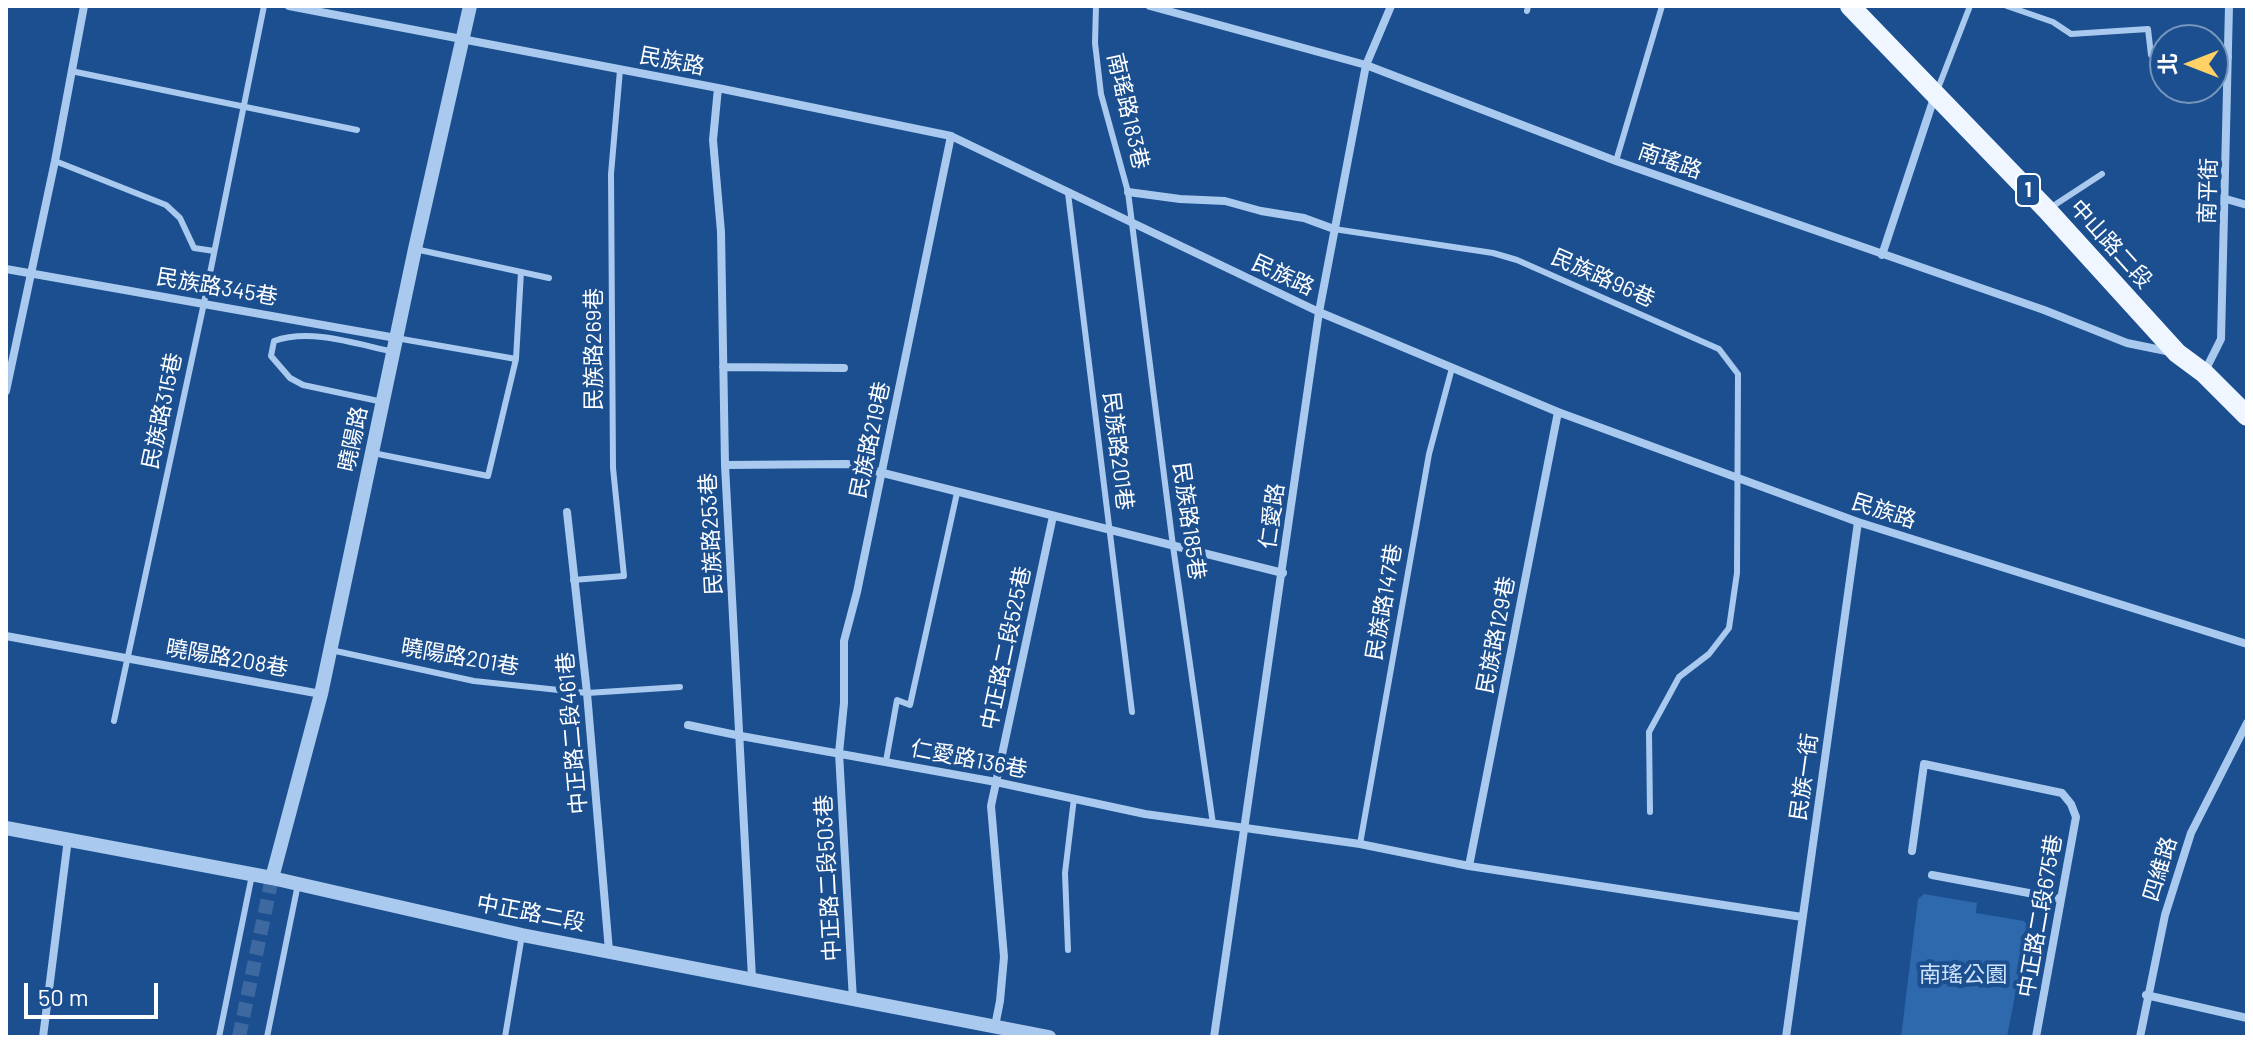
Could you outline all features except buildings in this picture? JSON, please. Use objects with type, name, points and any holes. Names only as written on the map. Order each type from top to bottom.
[{"type":"main road","name":"中山路二段","points":[[1850,6],[2047,210],[2177,353],[2204,373]]},
{"type":"main road","name":"1","points":[[2204,373],[2247,416]]},
{"type":"street","points":[[6,391],[84,6]]},
{"type":"street","name":"民族路","points":[[289,6],[951,136],[1319,312],[1558,412],[1858,522],[2247,644]]},
{"type":"street","name":"曉陽路","points":[[272,878],[331,650],[415,249],[470,6]]},
{"type":"street","name":"南瑤路","points":[[1150,6],[1366,65],[1616,161],[2044,310],[2127,343],[2177,353]]},
{"type":"street","name":"仁愛路","points":[[1214,1037],[1319,312],[1366,65],[1391,6]]},
{"type":"street","name":"民族路253巷","points":[[718,88],[713,140],[721,232],[725,465],[752,978]]},
{"type":"street","points":[[1882,255],[1935,94]]},
{"type":"street","name":"南平街","points":[[2204,373],[2221,339],[2228,104]]},
{"type":"street","name":"民族路219巷","points":[[839,753],[844,703],[844,641],[951,136]]},
{"type":"street","points":[[1128,192],[1225,201],[1304,218],[1334,229]]},
{"type":"street","points":[[2226,199],[2247,205]]},
{"type":"street","name":"民族路345巷","points":[[6,269],[204,303],[395,345]]},
{"type":"street","points":[[723,367],[844,368]]},
{"type":"street","name":"民族路129巷","points":[[1469,866],[1558,412]]},
{"type":"street","points":[[725,465],[847,464],[1283,573]]},
{"type":"street","name":"中正路二段461巷","points":[[567,512],[587,693],[609,951]]},
{"type":"street","name":"中正路二段525巷","points":[[995,1026],[1004,957],[991,806],[1053,516]]},
{"type":"street","name":"民族一街","points":[[1786,1037],[1858,522]]},
{"type":"street","name":"曉陽路208巷","points":[[6,636],[321,694]]},
{"type":"street","name":"四維路","points":[[2140,1037],[2146,995],[2165,915],[2191,833],[2247,723]]},
{"type":"street","name":"仁愛路136巷","points":[[688,725],[996,782],[1145,814],[1360,844],[1469,866],[1802,917]]},
{"type":"street","name":"中正路二段503巷","points":[[839,753],[853,1000]]},
{"type":"street","name":"中正路二段675巷","points":[[1912,851],[1924,764],[2062,793],[2071,804],[2076,817],[2036,1037]]},
{"type":"street","name":"中正路二段","points":[[6,828],[272,878],[522,935],[1049,1037]]},
{"type":"street","points":[[43,1037],[68,839]]},
{"type":"street","points":[[1932,875],[2061,899]]},
{"type":"street","points":[[2146,995],[2247,1018]]},
{"type":"lane","name":"民族路315巷","points":[[114,721],[264,6]]},
{"type":"lane","name":"南瑤路183巷","points":[[1096,6],[1095,43],[1101,94],[1128,192],[1132,224]]},
{"type":"lane","points":[[1616,161],[1662,6]]},
{"type":"lane","points":[[1935,94],[1970,6]]},
{"type":"lane","points":[[2007,6],[2053,22],[2071,34],[2148,29],[2149,38]]},
{"type":"lane","name":"民族路269巷","points":[[573,580],[624,576],[613,468],[611,236],[611,174],[620,70]]},
{"type":"lane","points":[[71,71],[357,130]]},
{"type":"lane","name":"民族路345巷","points":[[55,161],[166,205],[180,218],[194,248],[214,251]]},
{"type":"lane","points":[[2047,210],[2102,174]]},
{"type":"lane","name":"民族路201巷","points":[[1068,193],[1132,712]]},
{"type":"lane","name":"民族路185巷","points":[[1132,224],[1173,546],[1213,824]]},
{"type":"lane","name":"民族路96巷","points":[[1334,229],[1493,253],[1517,260],[1719,349],[1738,374],[1737,573],[1729,628],[1709,654],[1679,677],[1649,732],[1650,812]]},
{"type":"lane","points":[[415,249],[549,278]]},
{"type":"lane","points":[[373,453],[488,476],[516,359],[521,272]]},
{"type":"lane","points":[[383,402],[303,385],[290,378],[271,356],[274,341],[291,335],[306,335],[516,359]]},
{"type":"lane","name":"民族路147巷","points":[[1360,844],[1429,454],[1452,368]]},
{"type":"lane","points":[[886,761],[897,700],[910,705],[957,493]]},
{"type":"lane","name":"曉陽路201巷","points":[[331,650],[474,681],[587,693],[680,687]]},
{"type":"lane","points":[[1068,950],[1065,873],[1074,798]]},
{"type":"lane","points":[[219,1037],[252,875]]},
{"type":"lane","points":[[267,1037],[298,884]]},
{"type":"lane","points":[[505,1037],[522,935]]},
{"type":"green space","name":"南瑤公園","points":[[1924,894],[1977,903],[1976,913],[2024,921],[2028,927],[2007,1037],[1901,1037],[1918,899]]},
{"type":"tunnel","points":[[239,1037],[272,878]]}]
